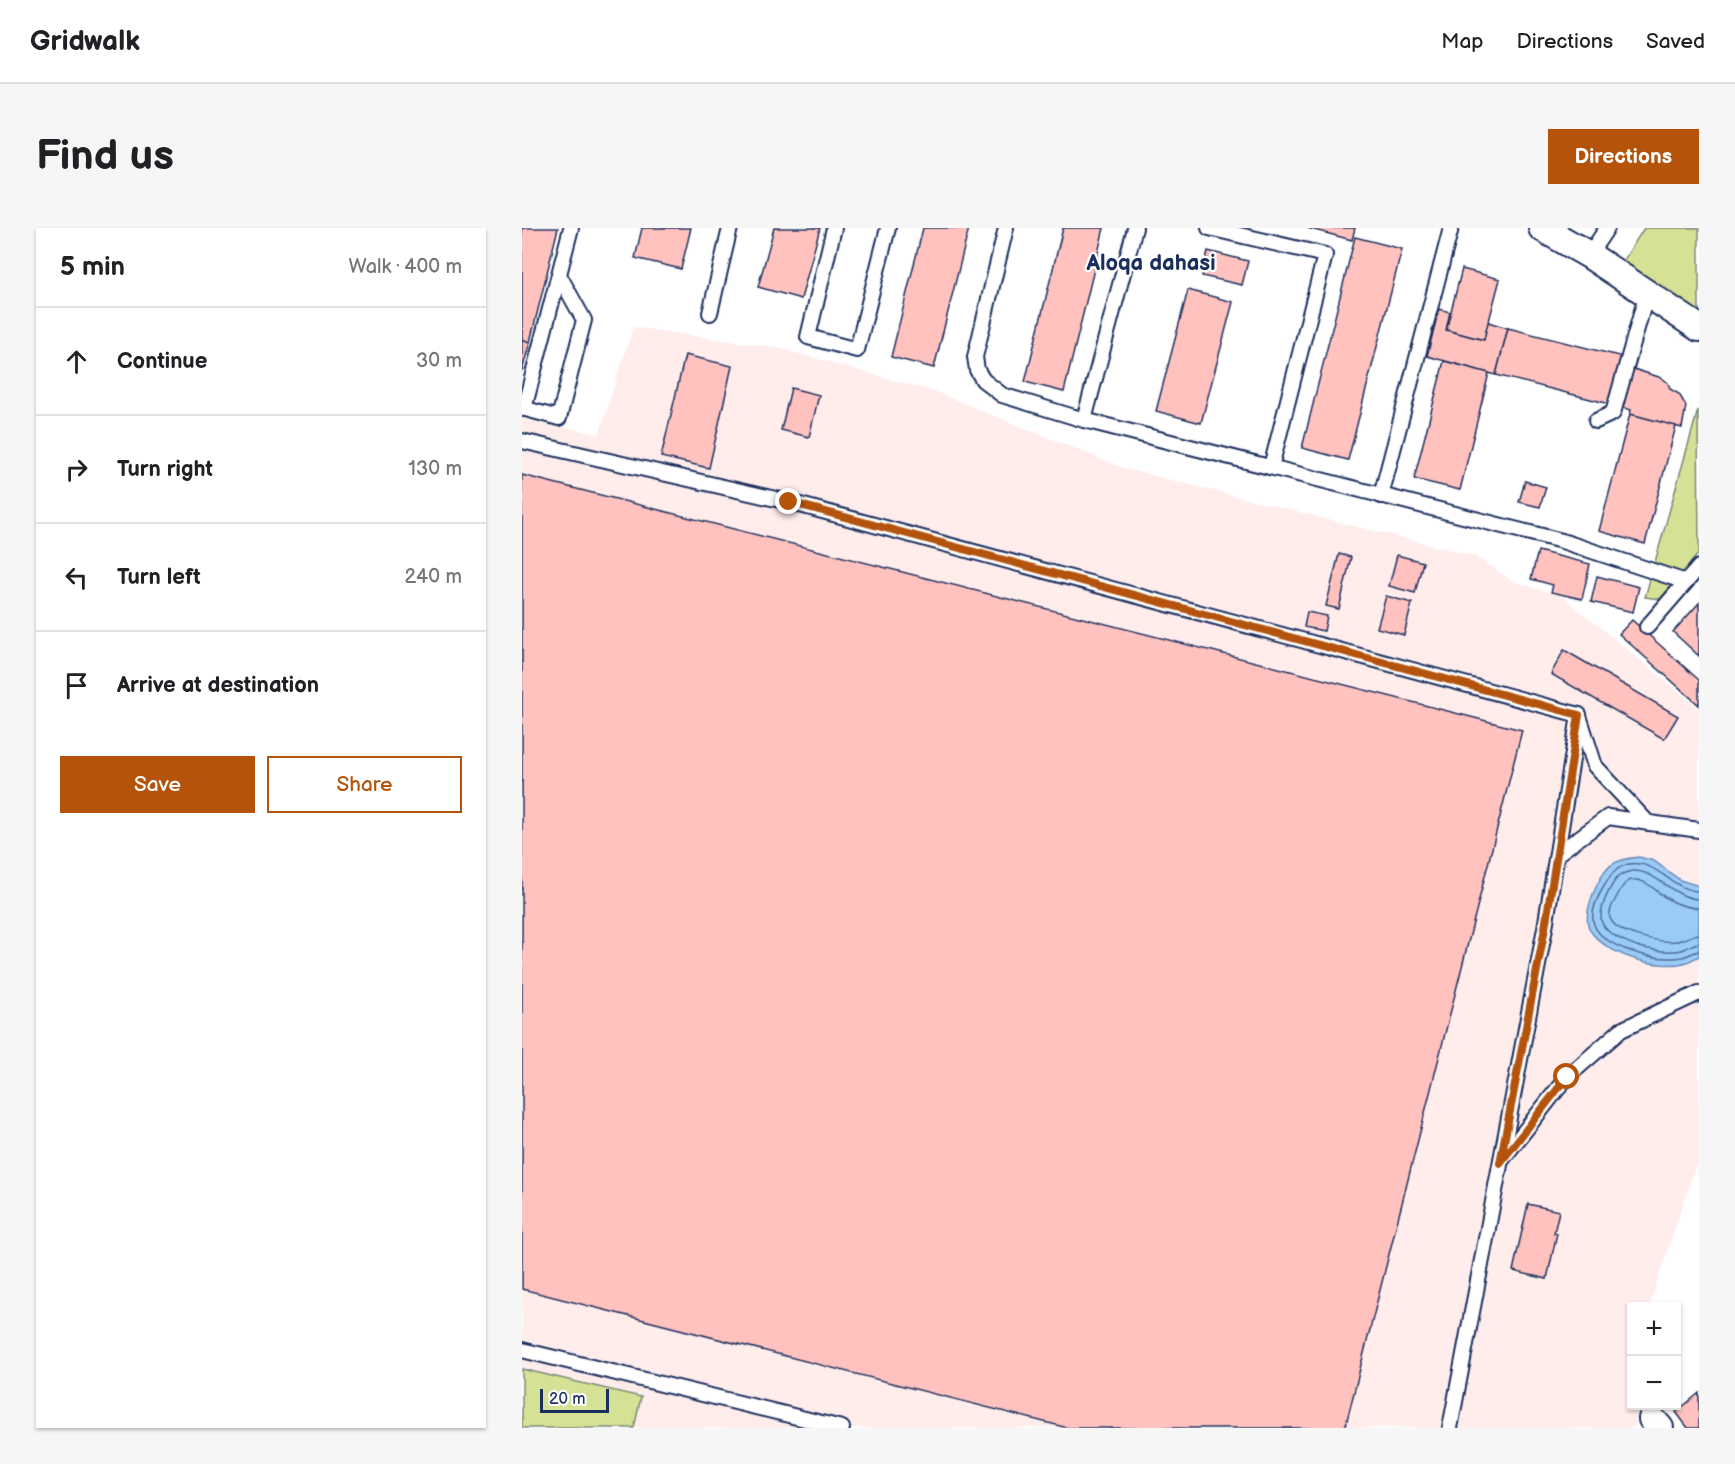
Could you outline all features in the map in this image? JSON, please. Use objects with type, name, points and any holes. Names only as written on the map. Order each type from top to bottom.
[{"type":"street","points":[[1542,228],[1589,255],[1699,328]]},
{"type":"lane","points":[[559,275],[584,320],[559,418],[523,409],[571,228]]},
{"type":"lane","points":[[710,313],[730,228]]},
{"type":"lane","points":[[834,228],[808,336],[857,350],[888,228]]},
{"type":"lane","points":[[1006,228],[975,357],[977,370],[983,380],[1002,395],[1084,420],[1562,541],[1686,582]]},
{"type":"lane","points":[[1084,420],[1135,228]]},
{"type":"lane","points":[[1209,228],[1233,231],[1325,255],[1270,467]]},
{"type":"lane","points":[[1381,496],[1451,228]]},
{"type":"lane","points":[[1589,255],[1607,228]]},
{"type":"lane","points":[[1596,421],[1613,413],[1647,294]]},
{"type":"lane","points":[[522,441],[789,502],[1579,715]]},
{"type":"lane","points":[[1647,627],[1699,567]]},
{"type":"lane","points":[[1579,715],[1594,766],[1648,823]]},
{"type":"lane","points":[[1450,1428],[1557,854],[1579,715]]},
{"type":"lane","points":[[1557,854],[1608,817],[1699,830]]},
{"type":"lane","points":[[1500,1163],[1567,1077],[1621,1030],[1699,993]]},
{"type":"lane","points":[[522,1350],[842,1428]]},
{"type":"shaded area","points":[[633,327],[775,347],[936,392],[1123,468],[1475,556],[1513,581],[1563,597],[1699,708],[1699,1164],[1695,1168],[1650,1302],[1627,1302],[1627,1410],[1638,1410],[1634,1428],[522,1428],[522,418],[599,434]]},
{"type":"green space","points":[[1644,228],[1699,228],[1699,312],[1623,261]]},
{"type":"green space","points":[[1698,410],[1699,553],[1660,599],[1645,597]]},
{"type":"green space","points":[[522,1369],[641,1397],[634,1428],[522,1428]]},
{"type":"water","points":[[1639,857],[1654,861],[1680,880],[1699,886],[1699,956],[1692,960],[1663,964],[1634,959],[1608,947],[1590,930],[1588,914],[1590,905],[1602,876],[1616,862]]},
{"type":"building","points":[[522,228],[558,228],[530,342],[522,340]]},
{"type":"building","points":[[642,228],[691,228],[681,269],[635,258]]},
{"type":"building","points":[[774,228],[820,228],[801,299],[758,287]]},
{"type":"building","points":[[923,228],[969,228],[934,368],[891,357]]},
{"type":"building","points":[[1063,228],[1104,228],[1064,392],[1025,382]]},
{"type":"building","points":[[1307,228],[1355,228],[1352,240]]},
{"type":"building","points":[[1355,237],[1402,249],[1348,460],[1302,448]]},
{"type":"building","points":[[1208,251],[1248,261],[1242,285],[1202,276]]},
{"type":"building","points":[[1462,269],[1500,279],[1484,340],[1446,330]]},
{"type":"building","points":[[1188,290],[1233,302],[1201,423],[1156,411]]},
{"type":"building","points":[[1439,309],[1450,312],[1446,330],[1484,340],[1488,322],[1508,328],[1496,375],[1427,356]]},
{"type":"building","points":[[1508,328],[1623,357],[1610,404],[1496,375]]},
{"type":"building","points":[[522,340],[530,342],[522,371]]},
{"type":"building","points":[[685,355],[732,366],[709,468],[661,457]]},
{"type":"building","points":[[1444,361],[1489,373],[1460,490],[1414,479]]},
{"type":"building","points":[[1621,365],[1662,378],[1668,383],[1670,389],[1679,394],[1686,406],[1682,428],[1630,414],[1631,410],[1610,404]]},
{"type":"building","points":[[791,388],[819,395],[809,437],[781,430]]},
{"type":"building","points":[[1630,414],[1676,426],[1645,544],[1599,531]]},
{"type":"building","points":[[522,475],[1522,730],[1345,1428],[1068,1428],[522,1289]]},
{"type":"building","points":[[1525,481],[1546,487],[1540,507],[1519,502]]},
{"type":"building","points":[[1538,551],[1590,564],[1582,599],[1551,592],[1553,585],[1531,579]]},
{"type":"building","points":[[1339,554],[1351,557],[1339,609],[1326,606]]},
{"type":"building","points":[[1397,555],[1423,562],[1415,593],[1389,586]]},
{"type":"building","points":[[1597,576],[1639,587],[1633,612],[1591,602]]},
{"type":"building","points":[[1386,596],[1412,603],[1404,635],[1377,628]]},
{"type":"building","points":[[1699,603],[1699,656],[1673,632]]},
{"type":"building","points":[[1307,612],[1327,616],[1324,631],[1304,627]]},
{"type":"building","points":[[1632,620],[1699,680],[1699,705],[1619,634]]},
{"type":"building","points":[[1564,650],[1678,716],[1664,739],[1551,674]]},
{"type":"building","points":[[1528,1204],[1559,1211],[1554,1233],[1557,1233],[1547,1279],[1513,1271]]},
{"type":"building","points":[[1699,1393],[1699,1428],[1688,1428],[1676,1412]]},
{"type":"district","name":"Aloqa dahasi","points":[[1151,263]]},
{"type":"route","points":[[789,502],[1579,715],[1545,928],[1500,1163],[1567,1077]]}]
